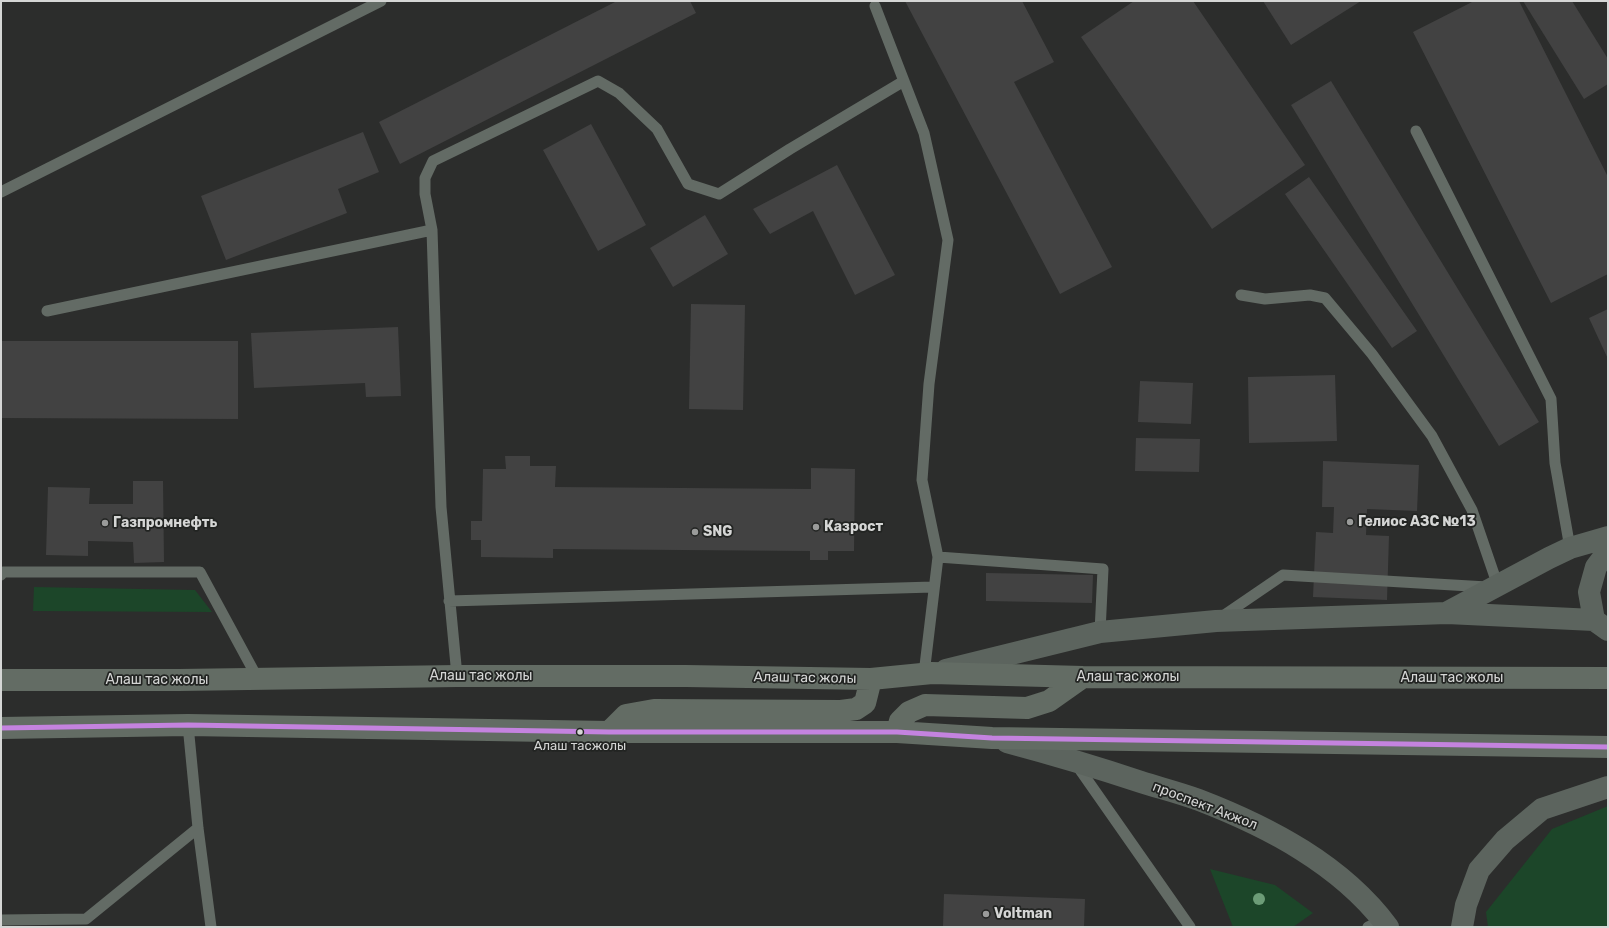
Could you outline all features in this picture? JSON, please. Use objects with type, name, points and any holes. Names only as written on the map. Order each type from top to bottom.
[{"type":"main road","points":[[1447,613],[1570,548],[1608,537]]},
{"type":"main road","points":[[928,674],[1100,632],[1216,621],[1447,613],[1601,625],[1589,592],[1596,567],[1608,551]]},
{"type":"main road","name":"Алаш тас жолы","points":[[1,680],[258,679],[457,676],[686,676],[871,679],[928,674],[1083,677],[1608,678]]},
{"type":"main road","points":[[897,732],[900,721],[909,712],[925,705],[1027,708],[1049,700],[1083,677]]},
{"type":"main road","points":[[609,732],[626,715],[654,710],[841,711],[856,709],[865,703],[871,679]]},
{"type":"main road","points":[[1,728],[188,725],[609,732],[897,732],[992,738],[1608,747]]},
{"type":"main road","name":"проспект Акжол","points":[[992,738],[1074,760],[1198,800],[1258,826],[1304,851],[1349,885],[1380,925]]},
{"type":"main road","points":[[1462,927],[1466,905],[1479,870],[1504,840],[1542,809],[1608,787]]},
{"type":"lane","points":[[1,192],[381,1]]},
{"type":"lane","points":[[875,6],[924,133],[948,240],[929,384],[922,480],[938,557],[933,587],[928,674]]},
{"type":"lane","points":[[457,676],[440,507],[432,230],[425,194],[425,178],[433,161],[598,81],[619,93],[657,129],[688,184],[719,194],[790,148],[904,81]]},
{"type":"lane","points":[[1416,131],[1551,399],[1555,463],[1570,548]]},
{"type":"lane","points":[[47,311],[432,230]]},
{"type":"lane","points":[[1216,621],[1283,575],[1497,587],[1472,510],[1432,436],[1372,354],[1325,298],[1310,295],[1265,299],[1241,295]]},
{"type":"lane","points":[[938,557],[1103,569],[1100,632]]},
{"type":"lane","points":[[1,575],[3,572],[200,572],[258,679]]},
{"type":"lane","points":[[449,601],[933,587]]},
{"type":"lane","points":[[188,725],[198,828],[211,927]]},
{"type":"lane","points":[[1074,760],[1190,927]]},
{"type":"lane","points":[[1,920],[86,923],[198,828]]},
{"type":"green space","points":[[34,587],[195,590],[212,612],[33,611]]},
{"type":"green space","points":[[1608,806],[1608,927],[1488,927],[1486,912],[1552,829]]},
{"type":"green space","points":[[1210,869],[1275,885],[1313,913],[1293,927],[1233,927]]},
{"type":"building","points":[[617,1],[690,1],[696,13],[400,164],[379,122]]},
{"type":"building","points":[[905,1],[1022,1],[1054,62],[1014,82],[1112,267],[1060,294]]},
{"type":"building","points":[[1134,1],[1193,1],[1305,165],[1212,229],[1081,37]]},
{"type":"building","points":[[1263,1],[1361,1],[1291,45]]},
{"type":"building","points":[[1474,1],[1519,1],[1608,177],[1608,274],[1551,303],[1413,32]]},
{"type":"building","points":[[1523,1],[1572,1],[1608,59],[1608,84],[1584,99]]},
{"type":"building","points":[[1331,81],[1539,422],[1499,446],[1291,105]]},
{"type":"building","points":[[591,124],[646,225],[598,251],[543,150]]},
{"type":"building","points":[[363,132],[379,172],[338,189],[347,213],[226,260],[201,196]]},
{"type":"building","points":[[837,165],[895,275],[855,295],[813,211],[770,234],[753,209]]},
{"type":"building","points":[[1309,177],[1417,331],[1392,348],[1285,194]]},
{"type":"building","points":[[705,215],[728,254],[673,287],[650,248]]},
{"type":"building","points":[[691,304],[745,305],[743,410],[689,409]]},
{"type":"building","points":[[1608,309],[1608,359],[1589,318]]},
{"type":"building","points":[[398,327],[401,396],[366,397],[365,383],[254,388],[251,333]]},
{"type":"building","points":[[1,341],[238,341],[238,419],[1,418]]},
{"type":"building","points":[[1335,375],[1337,441],[1249,443],[1248,377]]},
{"type":"building","points":[[1140,381],[1193,383],[1191,424],[1138,422]]},
{"type":"building","points":[[1136,438],[1200,439],[1199,472],[1135,471]]},
{"type":"building","points":[[505,456],[530,456],[530,466],[556,466],[555,487],[811,489],[811,468],[855,469],[854,551],[828,551],[828,560],[810,560],[810,551],[553,549],[553,558],[481,557],[481,540],[471,540],[471,521],[482,521],[483,469],[506,469]]},
{"type":"building","name":"Гелиос АЗС №13","points":[[1323,461],[1419,465],[1417,511],[1367,509],[1366,535],[1389,536],[1387,600],[1313,597],[1316,532],[1333,533],[1334,507],[1322,507]]},
{"type":"building","name":"Газпромнефть","points":[[133,481],[163,481],[164,562],[134,563],[133,542],[88,541],[88,556],[46,555],[48,487],[90,488],[89,504],[133,504]]},
{"type":"building","points":[[986,573],[1093,575],[1092,603],[986,601]]},
{"type":"building","points":[[944,894],[1085,899],[1084,927],[943,927]]},
{"type":"transit line","points":[[1,728],[188,725],[609,732],[897,732],[992,738],[1608,747]]},
{"type":"place","name":"Гелиос АЗС №13","points":[[1350,522]]},
{"type":"place","name":"Газпромнефть","points":[[105,523]]},
{"type":"place","name":"Казрост","points":[[816,527]]},
{"type":"place","name":"SNG","points":[[695,532]]},
{"type":"place","name":"Алаш тасжолы","points":[[580,732]]},
{"type":"place","name":"Voltman","points":[[986,914]]}]
